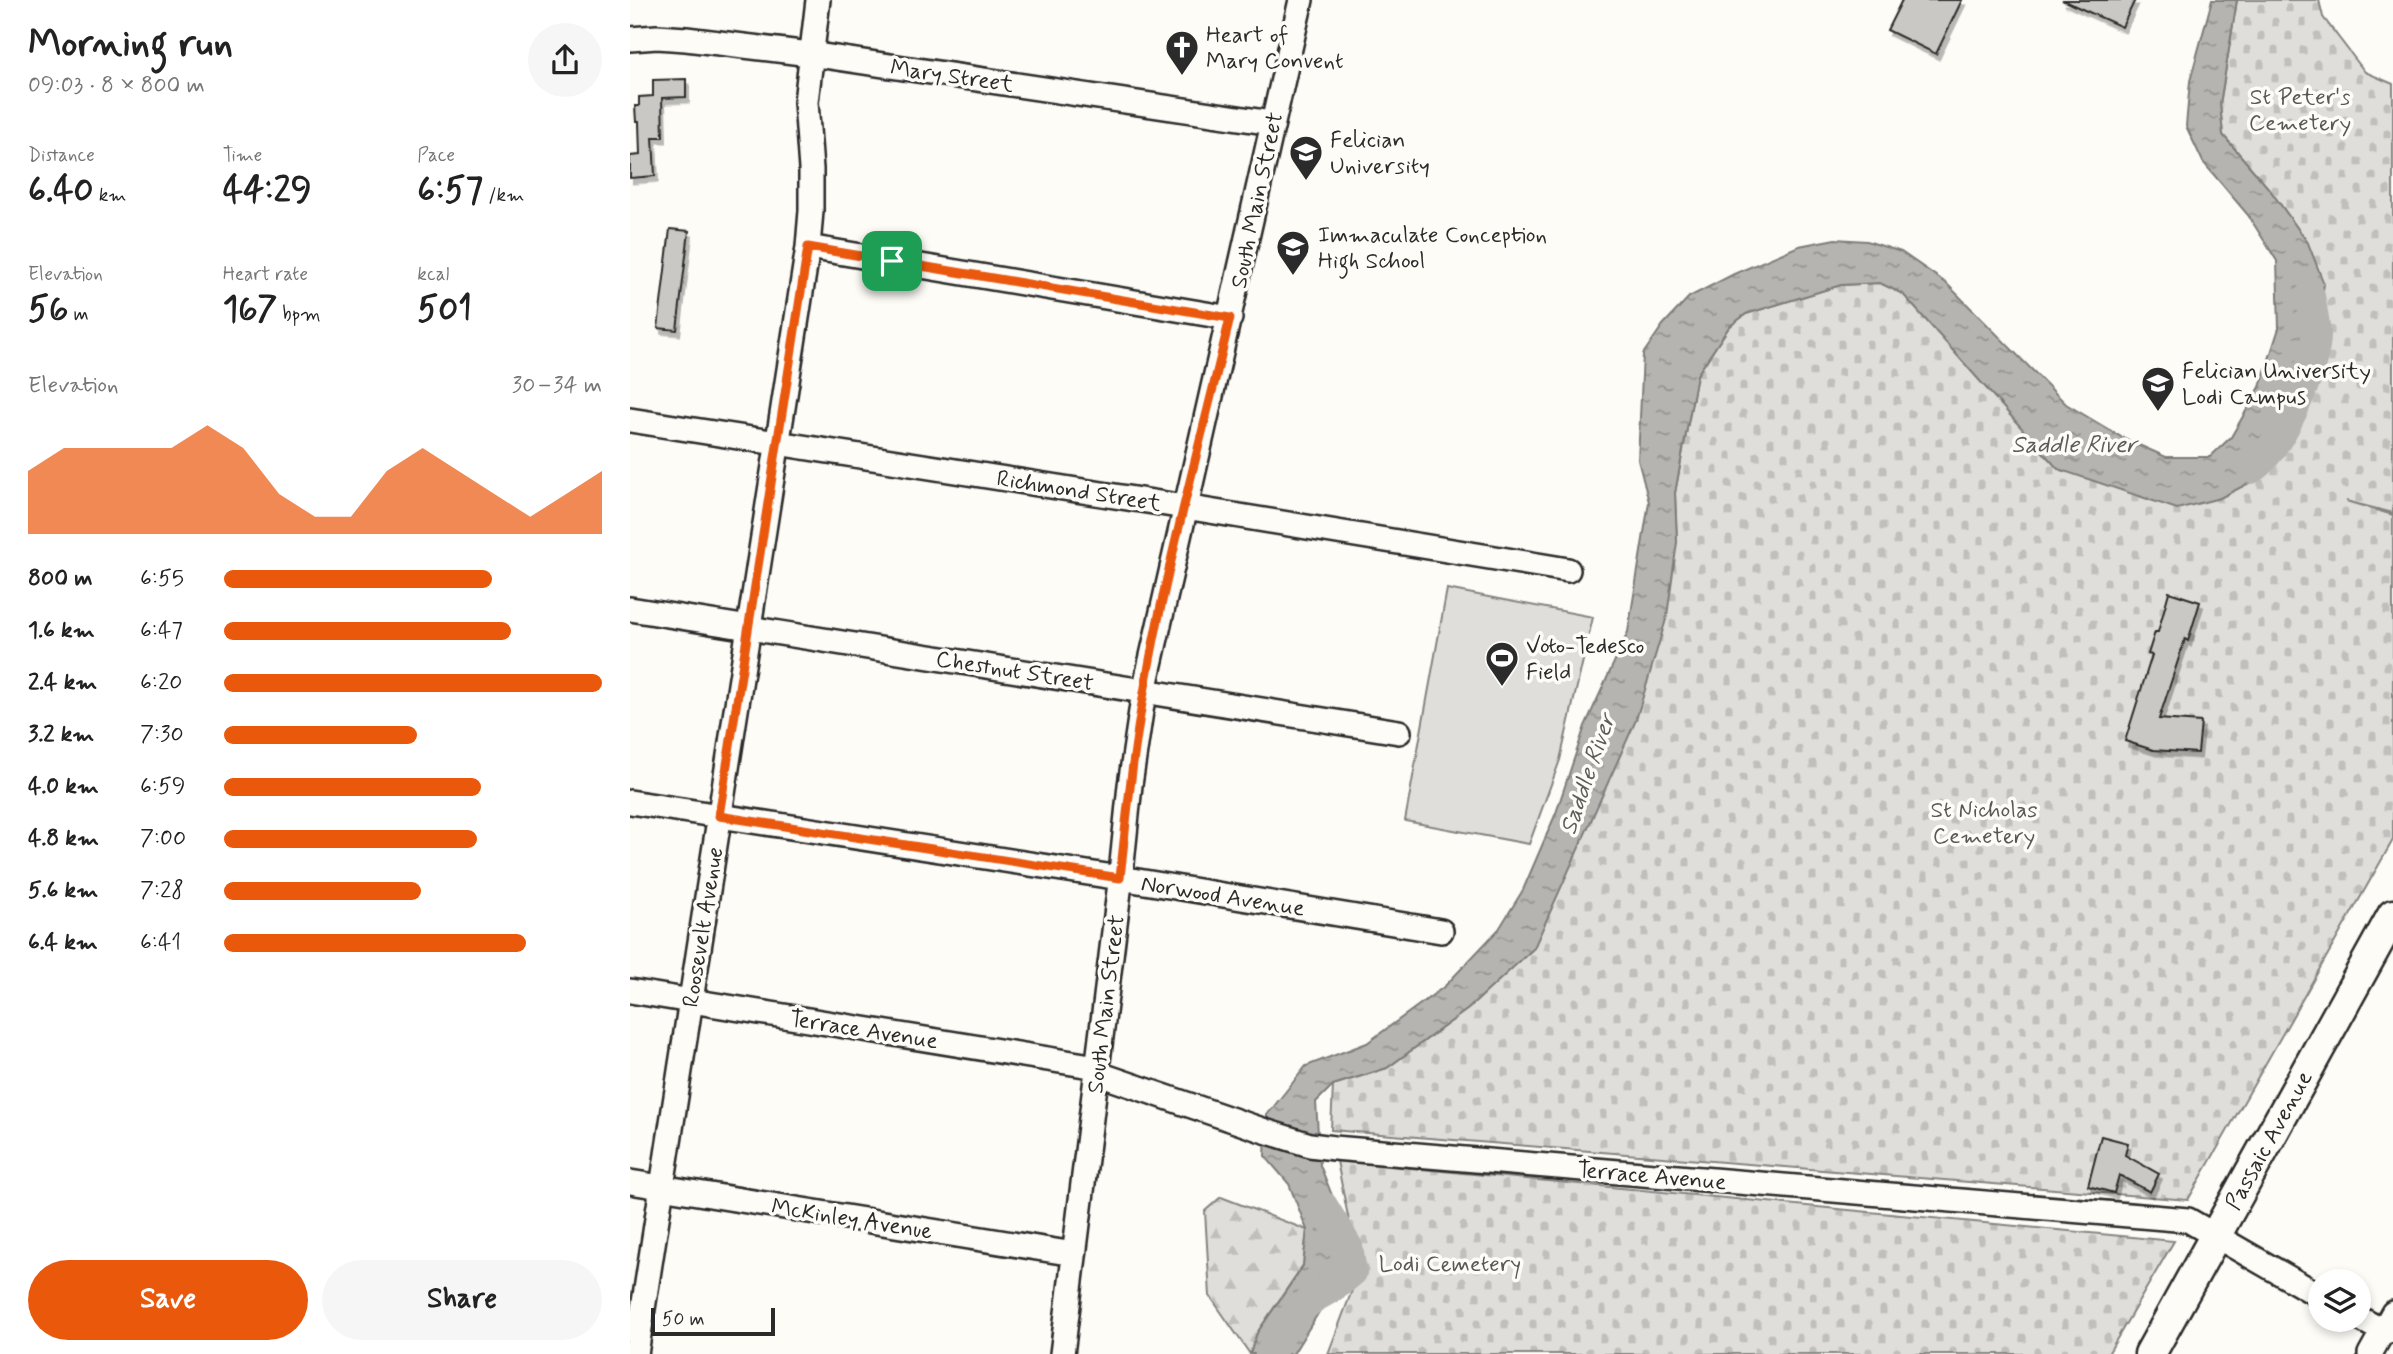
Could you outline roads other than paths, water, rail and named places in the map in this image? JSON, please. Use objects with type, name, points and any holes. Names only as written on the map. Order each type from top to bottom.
[{"type":"main road","name":"Passaic Avenue","points":[[2150,1354],[2391,924]]},
{"type":"street","name":"Roosevelt Avenue","points":[[636,1354],[808,247],[811,169],[806,102],[818,0]]},
{"type":"street","name":"South Main Street","points":[[1062,1354],[1130,785],[1144,691],[1301,0]]},
{"type":"street","name":"Mary Street","points":[[630,39],[685,39],[810,54],[1272,123]]},
{"type":"street","points":[[808,247],[1230,318]]},
{"type":"street","name":"Richmond Street","points":[[630,420],[1568,570]]},
{"type":"street","name":"Chestnut Street","points":[[630,608],[1399,732]]},
{"type":"street","name":"Norwood Avenue","points":[[630,802],[1441,931]]},
{"type":"street","name":"Terrace Avenue","points":[[630,991],[1097,1070],[1265,1131],[1334,1148],[2188,1220],[2308,1289]]},
{"type":"street","name":"McKinley Avenue","points":[[630,1182],[1074,1254]]},
{"type":"street","points":[[2370,1354],[2390,1325],[2371,1321]]},
{"type":"water","name":"Saddle River","points":[[2212,0],[2237,0],[2220,104],[2223,135],[2270,190],[2308,243],[2324,284],[2306,387],[2259,478],[2220,498],[2177,509],[2058,469],[1903,294],[1880,283],[1841,285],[1746,314],[1729,327],[1697,375],[1675,493],[1677,542],[1667,616],[1636,720],[1534,948],[1468,1009],[1387,1068],[1333,1085],[1316,1102],[1320,1165],[1335,1203],[1346,1245],[1340,1278],[1293,1354],[1250,1354],[1257,1333],[1303,1266],[1307,1230],[1289,1184],[1265,1156],[1267,1115],[1306,1066],[1367,1043],[1445,986],[1499,929],[1523,890],[1556,813],[1585,726],[1628,632],[1649,502],[1638,460],[1643,354],[1663,325],[1689,297],[1799,246],[1835,239],[1867,241],[1901,252],[1946,283],[2066,404],[2123,438],[2166,457],[2210,457],[2231,437],[2260,387],[2279,328],[2277,261],[2248,215],[2203,162],[2186,126],[2190,81]]},
{"type":"waterway","name":"Saddle River","points":[[2251,469],[2262,460],[2284,427],[2310,366],[2316,334],[2310,296]]},
{"type":"waterway","name":"Saddle River","points":[[1270,1354],[1289,1320],[1312,1299],[1352,1272],[1348,1247],[1323,1206]]},
{"type":"place","name":"Heart of Mary Convent","points":[[1182,77]]},
{"type":"place","name":"Felician University","points":[[1306,182]]},
{"type":"place","name":"Immaculate Conception High School","points":[[1293,277]]},
{"type":"place","name":"Felician University Lodi Campus","points":[[2158,413]]},
{"type":"place","name":"Voto-Tedesco Field","points":[[1502,688]]},
{"type":"park label","name":"St Peter's Cemetery","points":[[2300,109]]},
{"type":"park label","name":"St Nicholas Cemetery","points":[[1984,822]]},
{"type":"park label","name":"Lodi Cemetery","points":[[1450,1263]]}]
